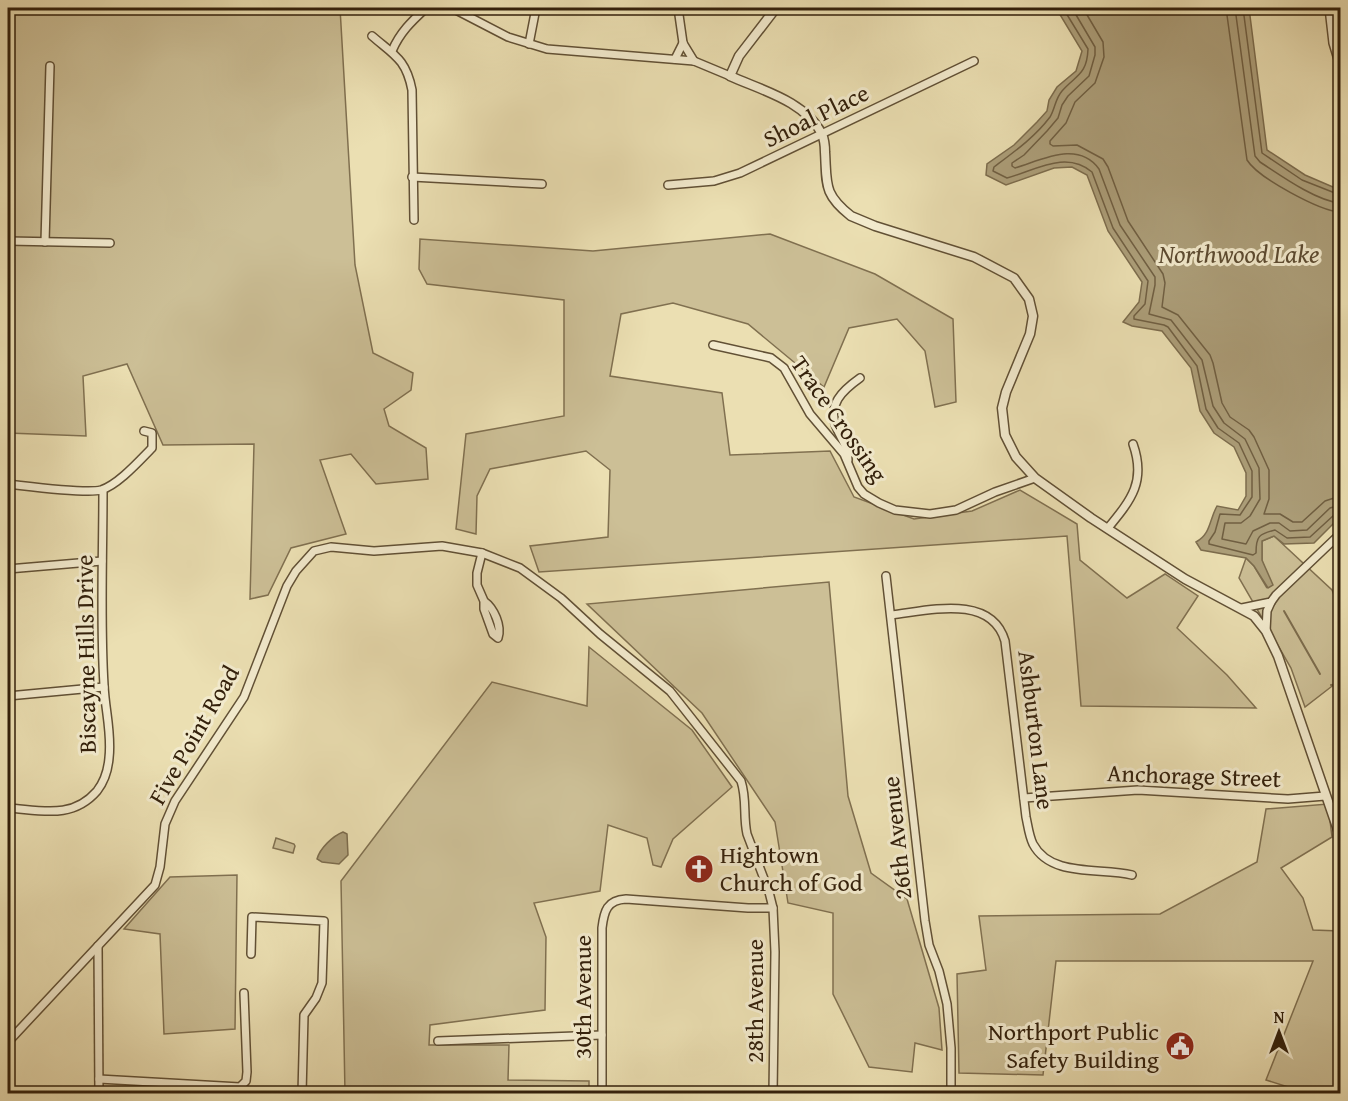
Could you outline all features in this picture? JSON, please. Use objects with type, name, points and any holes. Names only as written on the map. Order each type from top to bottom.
[{"type":"street","points":[[392,51],[405,28],[426,8]]},
{"type":"street","points":[[452,8],[508,38],[555,50],[694,61],[794,105],[807,115],[822,134],[826,182],[837,206],[851,216],[982,260],[1007,273],[1020,284],[1032,308],[1032,326],[1006,392],[1002,417],[1005,435],[1012,450],[1035,478],[1185,579],[1254,616],[1266,631],[1278,656],[1325,796],[1341,836]]},
{"type":"street","points":[[529,44],[536,8]]},
{"type":"street","points":[[678,8],[683,43],[694,61]]},
{"type":"street","points":[[730,76],[739,56],[776,8]]},
{"type":"street","points":[[1329,8],[1333,43],[1341,66]]},
{"type":"street","points":[[372,36],[392,51],[409,73],[412,90],[414,220]]},
{"type":"street","points":[[675,59],[683,43]]},
{"type":"street","name":"Shoal Place","points":[[668,185],[714,181],[740,174],[974,61]]},
{"type":"street","points":[[45,242],[50,66]]},
{"type":"street","points":[[412,177],[542,184]]},
{"type":"street","points":[[8,241],[110,243]]},
{"type":"street","name":"Trace Crossing","points":[[713,345],[771,358],[784,368],[809,412],[839,447],[858,487],[864,494],[895,510],[930,514],[956,510],[995,492],[1035,478]]},
{"type":"street","points":[[848,462],[846,445],[836,427],[835,404],[840,394],[860,378]]},
{"type":"street","points":[[8,484],[88,491],[103,490],[121,477],[152,448],[152,433],[144,431]]},
{"type":"street","points":[[1108,528],[1130,499],[1140,476],[1133,444]]},
{"type":"street","name":"Biscayne Hills Drive","points":[[8,808],[59,812],[84,803],[97,791],[106,776],[110,732],[104,687],[103,490]]},
{"type":"street","points":[[1266,631],[1267,611],[1276,595],[1341,534]]},
{"type":"street","name":"Five Point Road","points":[[8,1042],[155,885],[168,816],[175,801],[244,697],[296,570],[314,551],[331,547],[374,551],[442,546],[482,553],[520,568],[561,598],[682,704],[741,781],[745,798],[747,834],[773,908]]},
{"type":"street","points":[[482,553],[477,573],[477,585],[493,634],[499,640],[500,632],[492,606],[484,601]]},
{"type":"street","points":[[8,569],[102,561]]},
{"type":"street","name":"26th Avenue","points":[[886,576],[925,921],[929,945],[939,970],[947,1004],[951,1048],[951,1094]]},
{"type":"street","points":[[1242,608],[1271,602]]},
{"type":"street","points":[[1254,616],[1271,602]]},
{"type":"street","name":"Ashburton Lane","points":[[891,615],[959,608],[976,611],[992,619],[1003,633],[1024,798],[1032,841],[1036,849],[1049,860],[1066,867],[1132,875]]},
{"type":"street","points":[[488,621],[496,618]]},
{"type":"street","points":[[8,696],[104,687]]},
{"type":"street","name":"Anchorage Street","points":[[1024,798],[1138,790],[1288,799],[1325,796]]},
{"type":"street","name":"30th Avenue","points":[[602,1094],[602,928],[605,910],[610,903],[618,899],[626,899],[773,908]]},
{"type":"street","name":"28th Avenue","points":[[773,908],[775,952],[773,1094]]},
{"type":"street","points":[[251,954],[252,916],[324,921],[322,983],[316,998],[304,1015],[302,1094]]},
{"type":"street","points":[[98,946],[99,1094]]},
{"type":"street","points":[[99,1079],[240,1088],[246,1081],[244,993]]},
{"type":"street","points":[[438,1041],[602,1035]]},
{"type":"shaded area","points":[[8,8],[55,13],[56,8],[340,8],[355,265],[373,353],[413,373],[411,390],[384,409],[389,426],[426,448],[428,479],[376,484],[351,454],[320,460],[346,534],[291,548],[268,595],[250,599],[254,444],[163,445],[127,364],[83,376],[86,436],[8,433]]},
{"type":"shaded area","points":[[770,234],[875,274],[953,319],[956,402],[935,407],[925,351],[897,319],[849,328],[824,387],[748,324],[673,303],[621,314],[610,376],[722,393],[730,455],[830,451],[854,497],[914,519],[972,511],[1020,490],[1077,524],[1080,560],[1127,598],[1165,574],[1198,596],[1177,628],[1227,675],[1256,708],[1081,706],[1067,536],[539,572],[530,546],[608,537],[610,470],[586,451],[490,469],[477,496],[476,534],[456,529],[466,434],[564,416],[564,300],[427,284],[419,269],[420,239],[593,251]]},
{"type":"shaded area","points":[[1274,536],[1332,590],[1340,609],[1340,680],[1305,707],[1291,668],[1239,578],[1246,558],[1254,566],[1267,588],[1262,560],[1262,541]]},
{"type":"shaded area","points":[[829,582],[848,796],[871,873],[907,899],[939,1008],[942,1050],[915,1043],[912,1072],[869,1067],[833,994],[833,913],[788,903],[775,822],[702,713],[587,604]]},
{"type":"shaded area","points":[[589,647],[692,730],[732,787],[673,839],[661,867],[653,865],[647,838],[608,825],[600,891],[534,903],[546,937],[545,1010],[430,1025],[429,1045],[509,1045],[508,1080],[589,1081],[589,1093],[345,1093],[341,881],[492,682],[587,706]]},
{"type":"shaded area","points":[[1328,804],[1332,837],[1281,868],[1303,898],[1313,930],[1340,931],[1340,1093],[1307,1093],[1266,1080],[1313,961],[1056,961],[1043,1075],[959,1073],[957,974],[986,970],[979,916],[1160,914],[1257,862],[1266,809]]},
{"type":"shaded area","points":[[276,838],[294,844],[293,853],[273,848]]},
{"type":"shaded area","points":[[237,875],[235,1029],[164,1034],[160,934],[124,929],[170,877]]},
{"type":"water","name":"Northwood Lake","points":[[1056,8],[1249,8],[1267,150],[1305,175],[1340,190],[1340,517],[1314,543],[1284,544],[1274,536],[1262,541],[1262,560],[1273,585],[1268,588],[1246,558],[1201,550],[1196,542],[1207,531],[1217,506],[1238,510],[1246,496],[1246,473],[1234,447],[1214,433],[1200,411],[1191,368],[1162,331],[1132,326],[1123,322],[1139,302],[1142,282],[1108,231],[1087,175],[1072,167],[1054,168],[1006,185],[986,175],[987,164],[1014,145],[1037,122],[1047,111],[1049,100],[1057,87],[1076,71],[1082,51]]},
{"type":"water","points":[[343,832],[347,834],[348,855],[339,864],[322,862],[317,859],[327,843]]},
{"type":"waterway","points":[[1284,611],[1320,674]]},
{"type":"waterway","points":[[1331,685],[1340,684]]},
{"type":"place","name":"Hightown Church of God","points":[[699,869]]},
{"type":"place","name":"Northport Public Safety Building","points":[[1180,1046]]}]
